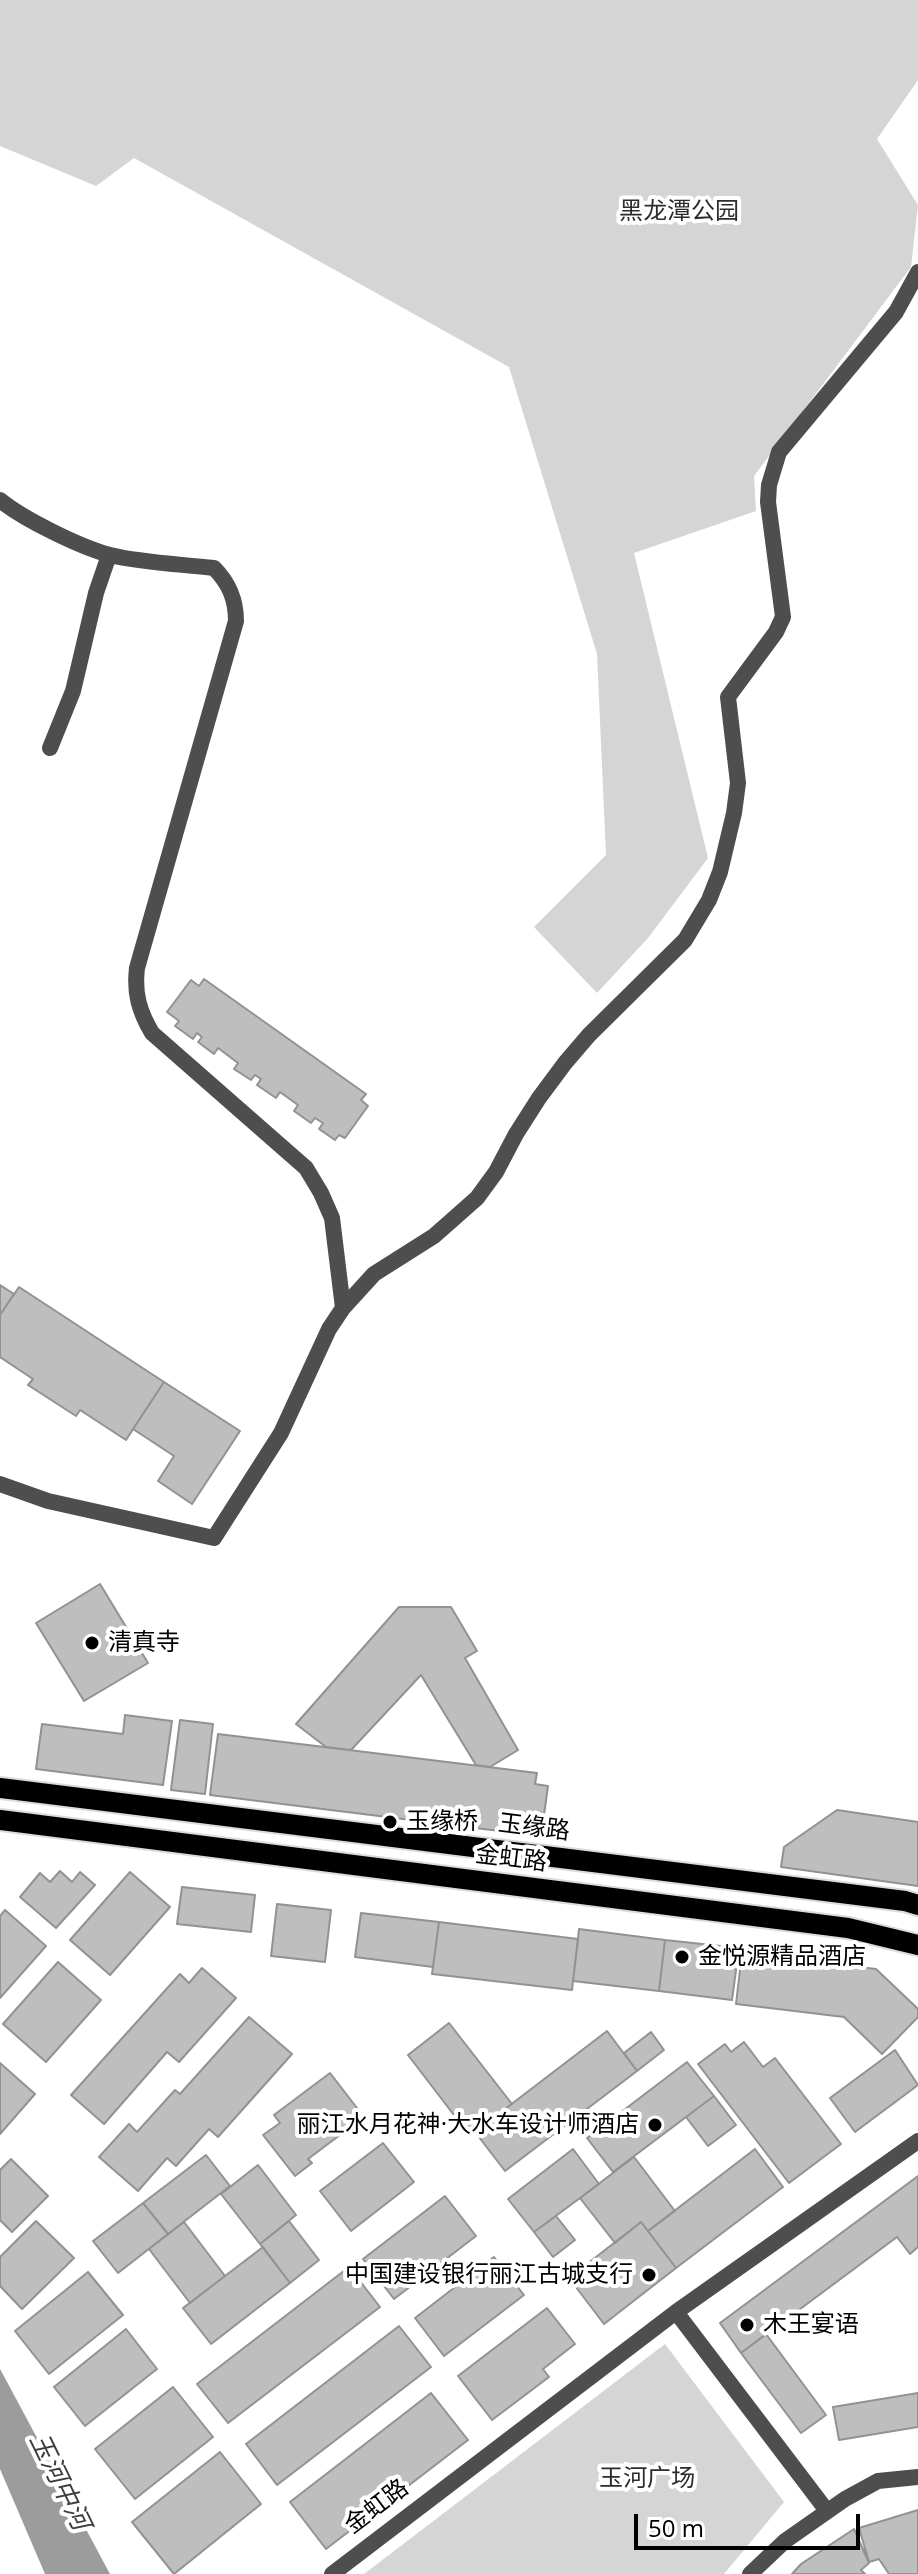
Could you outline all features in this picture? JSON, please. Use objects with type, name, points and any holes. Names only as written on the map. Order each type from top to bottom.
[{"type":"main road","name":"玉缘路","points":[[0,1788],[918,1905]]},
{"type":"main road","name":"金虹路","points":[[0,1820],[848,1928],[918,1945]]},
{"type":"street","points":[[0,1484],[48,1501],[214,1538],[281,1433],[329,1329],[343,1308],[374,1274],[434,1236],[477,1198],[496,1172],[539,1098],[565,1063],[685,940],[709,900],[728,843],[738,783],[728,697],[776,632],[783,617],[768,502],[773,467],[779,452],[896,312],[918,272]]},
{"type":"street","points":[[0,500],[35,523],[109,555],[214,568],[231,589],[236,621],[137,968],[135,987],[138,1007],[152,1033],[306,1168],[332,1218],[343,1308]]},
{"type":"street","points":[[50,748],[73,691],[96,593],[109,555]]},
{"type":"street","name":"金虹路","points":[[332,2574],[676,2312],[918,2141]]},
{"type":"street","points":[[676,2312],[827,2511]]},
{"type":"street","points":[[750,2574],[785,2541],[827,2511],[878,2481],[918,2477]]},
{"type":"green space","name":"黑龙潭公园","points":[[0,0],[918,0],[918,80],[877,139],[918,205],[911,267],[754,476],[756,511],[634,553],[708,858],[648,938],[597,993],[534,927],[606,855],[597,654],[509,367],[134,158],[96,186],[0,146]]},
{"type":"green space","name":"玉河广场","points":[[665,2344],[784,2502],[724,2574],[364,2574]]},
{"type":"water","name":"玉河中河","points":[[0,2369],[110,2574],[45,2574],[0,2469]]},
{"type":"building","points":[[204,979],[366,1094],[361,1100],[368,1106],[345,1138],[339,1135],[335,1140],[319,1129],[323,1123],[315,1118],[311,1123],[294,1111],[298,1105],[280,1092],[276,1098],[257,1085],[261,1079],[255,1075],[251,1080],[234,1069],[238,1063],[218,1048],[214,1054],[198,1042],[202,1037],[197,1033],[193,1039],[175,1026],[179,1021],[167,1012],[191,980],[199,986]]},
{"type":"building","points":[[0,1285],[14,1294],[0,1315]]},
{"type":"building","points":[[19,1287],[164,1382],[126,1440],[80,1410],[76,1416],[28,1385],[33,1379],[0,1357],[0,1315]]},
{"type":"building","points":[[164,1382],[240,1431],[192,1504],[158,1481],[174,1456],[133,1429]]},
{"type":"building","name":"清真寺","points":[[100,1584],[148,1663],[84,1701],[36,1623]]},
{"type":"building","points":[[399,1607],[451,1607],[477,1651],[465,1658],[518,1750],[490,1767],[476,1765],[421,1675],[351,1750],[326,1747],[296,1724]]},
{"type":"building","points":[[125,1715],[172,1721],[163,1785],[36,1769],[42,1724],[123,1734]]},
{"type":"building","points":[[180,1720],[213,1724],[205,1794],[171,1790]]},
{"type":"building","points":[[218,1734],[537,1773],[535,1784],[548,1786],[544,1815],[566,1818],[564,1839],[210,1795]]},
{"type":"building","points":[[837,1810],[918,1822],[918,1886],[781,1867],[784,1847]]},
{"type":"building","points":[[60,1871],[72,1882],[80,1872],[95,1885],[56,1928],[20,1897],[40,1873],[50,1882]]},
{"type":"building","points":[[130,1872],[170,1907],[110,1975],[70,1940]]},
{"type":"building","points":[[182,1887],[255,1895],[251,1932],[177,1924]]},
{"type":"building","points":[[277,1904],[331,1910],[325,1962],[271,1956]]},
{"type":"building","points":[[5,1910],[46,1946],[0,1998],[0,1916]]},
{"type":"building","points":[[361,1913],[439,1922],[433,1967],[355,1957]]},
{"type":"building","points":[[439,1922],[578,1939],[572,1990],[432,1974]]},
{"type":"building","points":[[579,1929],[665,1940],[659,1991],[573,1981]]},
{"type":"building","points":[[665,1940],[739,1948],[732,2000],[659,1991]]},
{"type":"building","points":[[742,1953],[876,1969],[918,2009],[918,2017],[882,2054],[844,2017],[736,2004]]},
{"type":"building","points":[[58,1962],[101,2000],[46,2062],[3,2024]]},
{"type":"building","points":[[202,1968],[236,1998],[179,2062],[167,2052],[104,2124],[71,2095],[180,1974],[189,1983]]},
{"type":"building","points":[[249,2017],[292,2054],[218,2137],[209,2129],[176,2166],[167,2158],[138,2191],[99,2157],[129,2124],[137,2132],[175,2090],[180,2094]]},
{"type":"building","points":[[449,2023],[512,2104],[470,2136],[408,2055]]},
{"type":"building","points":[[607,2031],[637,2071],[505,2171],[475,2132]]},
{"type":"building","points":[[651,2032],[664,2050],[637,2071],[624,2053]]},
{"type":"building","points":[[744,2042],[763,2067],[775,2058],[841,2144],[789,2183],[698,2064],[725,2044],[731,2052]]},
{"type":"building","points":[[895,2050],[918,2085],[855,2132],[830,2098]]},
{"type":"building","points":[[687,2062],[714,2096],[613,2172],[587,2138]]},
{"type":"building","points":[[0,2063],[35,2094],[0,2134]]},
{"type":"building","points":[[330,2073],[364,2117],[308,2159],[312,2163],[295,2176],[263,2135],[280,2123],[274,2115]]},
{"type":"building","points":[[714,2096],[736,2125],[708,2146],[686,2117]]},
{"type":"building","points":[[383,2143],[414,2182],[351,2231],[320,2191]]},
{"type":"building","points":[[573,2149],[599,2184],[534,2232],[508,2199]]},
{"type":"building","points":[[755,2149],[783,2187],[676,2268],[648,2231]]},
{"type":"building","points":[[206,2155],[230,2186],[168,2234],[143,2203]]},
{"type":"building","points":[[634,2157],[675,2211],[648,2231],[641,2222],[615,2243],[580,2198]]},
{"type":"building","points":[[11,2159],[48,2196],[12,2232],[0,2220],[0,2170]]},
{"type":"building","points":[[258,2165],[296,2215],[260,2244],[221,2194]]},
{"type":"building","points":[[918,2176],[918,2247],[910,2254],[897,2237],[741,2353],[720,2323]]},
{"type":"building","points":[[445,2196],[476,2236],[394,2299],[363,2259]]},
{"type":"building","points":[[143,2203],[168,2234],[118,2273],[93,2241]]},
{"type":"building","points":[[556,2216],[575,2240],[553,2257],[534,2232]]},
{"type":"building","points":[[36,2221],[74,2258],[22,2309],[0,2286],[0,2257]]},
{"type":"building","points":[[289,2221],[319,2260],[290,2283],[260,2244]]},
{"type":"building","points":[[184,2222],[225,2276],[190,2303],[149,2249]]},
{"type":"building","points":[[641,2222],[676,2268],[604,2324],[569,2278]]},
{"type":"building","points":[[263,2247],[290,2283],[211,2344],[183,2308]]},
{"type":"building","points":[[494,2257],[524,2295],[444,2356],[415,2318]]},
{"type":"building","points":[[349,2267],[380,2307],[228,2423],[197,2384]]},
{"type":"building","points":[[88,2272],[123,2315],[49,2374],[15,2331]]},
{"type":"building","points":[[547,2308],[575,2344],[543,2369],[549,2377],[492,2420],[458,2376]]},
{"type":"building","points":[[399,2326],[431,2367],[277,2485],[246,2444]]},
{"type":"building","points":[[126,2329],[157,2369],[85,2426],[54,2387]]},
{"type":"building","points":[[766,2334],[826,2415],[801,2433],[741,2353]]},
{"type":"building","points":[[173,2387],[213,2437],[135,2499],[95,2449]]},
{"type":"building","points":[[431,2393],[468,2440],[326,2549],[290,2502]]},
{"type":"building","points":[[918,2393],[918,2427],[839,2440],[833,2407]]},
{"type":"building","points":[[220,2452],[261,2504],[174,2574],[132,2522]]},
{"type":"building","points":[[918,2510],[918,2574],[889,2574],[879,2559],[869,2562],[859,2528]]},
{"type":"building","points":[[854,2529],[869,2563],[861,2570],[865,2574],[792,2574],[801,2564]]},
{"type":"place","name":"清真寺","points":[[92,1643]]},
{"type":"place","name":"玉缘桥","points":[[390,1822]]},
{"type":"place","name":"金悦源精品酒店","points":[[682,1957]]},
{"type":"place","name":"丽江水月花神·大水车设计师酒店","points":[[655,2125]]},
{"type":"place","name":"中国建设银行丽江古城支行","points":[[649,2275]]},
{"type":"place","name":"木王宴语","points":[[747,2325]]}]
